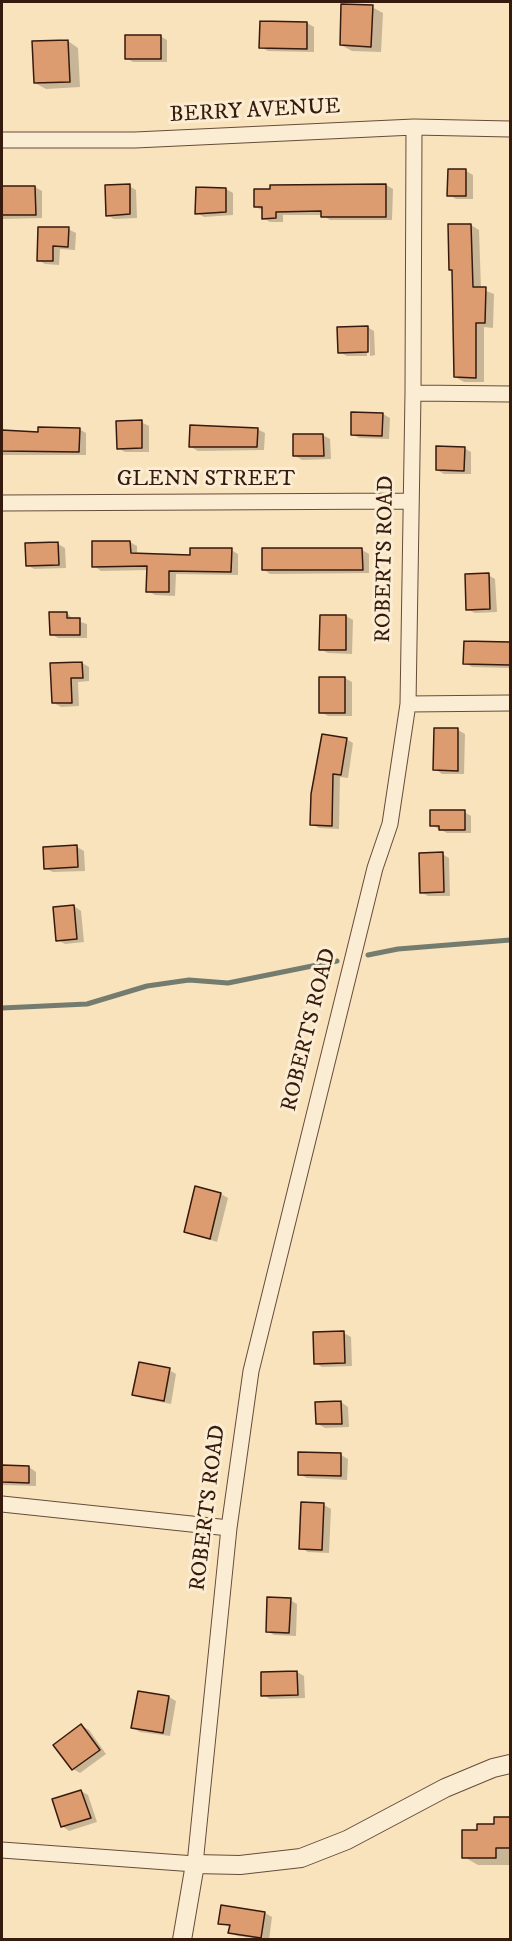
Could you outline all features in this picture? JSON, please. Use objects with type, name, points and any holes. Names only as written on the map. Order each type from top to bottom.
[{"type":"street","name":"BERRY AVENUE","points":[[2,140],[135,140],[414,127],[510,129]]},
{"type":"street","name":"ROBERTS ROAD","points":[[182,1940],[195,1864],[228,1528],[252,1371],[375,868],[390,824],[408,704],[414,127]]},
{"type":"street","points":[[413,393],[510,394]]},
{"type":"street","name":"GLENN STREET","points":[[2,503],[410,501]]},
{"type":"street","points":[[408,704],[510,703]]},
{"type":"street","points":[[2,1504],[228,1528]]},
{"type":"street","points":[[2,1850],[195,1864],[240,1865],[301,1858],[347,1840],[446,1788],[493,1768],[510,1764]]},
{"type":"building","points":[[341,4],[373,5],[371,47],[340,45]]},
{"type":"building","points":[[260,21],[307,22],[307,49],[259,48]]},
{"type":"building","points":[[125,35],[161,35],[161,59],[125,59]]},
{"type":"building","points":[[68,40],[70,82],[34,83],[32,41]]},
{"type":"building","points":[[448,169],[466,169],[466,196],[447,196]]},
{"type":"building","points":[[130,184],[130,214],[106,216],[105,185]]},
{"type":"building","points":[[386,184],[386,217],[321,217],[321,211],[276,212],[276,218],[262,219],[262,207],[254,207],[254,189],[270,189],[270,185]]},
{"type":"building","points":[[2,186],[35,186],[36,215],[2,215]]},
{"type":"building","points":[[196,187],[226,188],[226,212],[195,214]]},
{"type":"building","points":[[448,224],[471,224],[473,287],[486,287],[485,323],[476,323],[476,378],[454,377],[452,270],[449,270]]},
{"type":"building","points":[[38,227],[69,227],[68,247],[53,246],[53,261],[37,261]]},
{"type":"building","points":[[368,326],[368,352],[338,353],[337,327]]},
{"type":"building","points":[[351,412],[383,413],[382,436],[351,435]]},
{"type":"building","points":[[142,420],[142,448],[117,449],[116,421]]},
{"type":"building","points":[[190,425],[258,428],[257,447],[189,447]]},
{"type":"building","points":[[38,427],[80,428],[79,452],[2,451],[2,430],[38,432]]},
{"type":"building","points":[[293,434],[323,434],[324,456],[293,456]]},
{"type":"building","points":[[436,446],[465,447],[464,471],[436,470]]},
{"type":"building","points":[[92,541],[130,541],[131,553],[190,555],[190,548],[232,548],[231,572],[169,571],[169,592],[146,592],[147,566],[92,567]]},
{"type":"building","points":[[58,542],[59,565],[26,566],[25,543]]},
{"type":"building","points":[[262,548],[362,548],[363,570],[262,570]]},
{"type":"building","points":[[489,573],[490,609],[466,610],[465,574]]},
{"type":"building","points":[[49,612],[67,612],[67,618],[80,618],[80,635],[50,635]]},
{"type":"building","points":[[320,615],[346,615],[346,650],[319,650]]},
{"type":"building","points":[[464,641],[510,642],[510,665],[463,664]]},
{"type":"building","points":[[82,662],[83,678],[71,678],[72,703],[52,703],[50,663]]},
{"type":"building","points":[[319,677],[345,677],[345,713],[319,713]]},
{"type":"building","points":[[434,728],[458,728],[458,771],[433,770]]},
{"type":"building","points":[[322,734],[347,738],[341,775],[333,774],[332,826],[310,825],[311,794]]},
{"type":"building","points":[[430,810],[465,810],[465,830],[439,830],[439,826],[430,826]]},
{"type":"building","points":[[77,845],[78,867],[44,869],[43,847]]},
{"type":"building","points":[[443,852],[444,892],[420,893],[419,853]]},
{"type":"building","points":[[74,905],[77,939],[56,941],[53,907]]},
{"type":"building","points":[[195,1186],[221,1193],[210,1239],[184,1232]]},
{"type":"building","points":[[344,1331],[345,1363],[314,1364],[313,1332]]},
{"type":"building","points":[[139,1362],[170,1368],[164,1401],[132,1395]]},
{"type":"building","points":[[341,1401],[342,1424],[316,1424],[315,1402]]},
{"type":"building","points":[[298,1452],[341,1453],[341,1476],[298,1475]]},
{"type":"building","points":[[2,1465],[29,1466],[29,1483],[2,1482]]},
{"type":"building","points":[[301,1502],[324,1503],[322,1550],[299,1549]]},
{"type":"building","points":[[267,1597],[291,1598],[289,1633],[266,1632]]},
{"type":"building","points":[[297,1671],[298,1695],[261,1696],[261,1672]]},
{"type":"building","points":[[138,1691],[169,1696],[163,1733],[131,1728]]},
{"type":"building","points":[[81,1724],[100,1750],[72,1770],[53,1745]]},
{"type":"building","points":[[81,1790],[91,1818],[61,1827],[52,1799]]},
{"type":"building","points":[[494,1817],[510,1817],[510,1848],[496,1848],[496,1858],[462,1858],[462,1830],[477,1830],[477,1824],[494,1824]]},
{"type":"building","points":[[221,1905],[265,1912],[261,1938],[228,1933],[230,1925],[218,1924]]},
{"type":"waterway","points":[[368,955],[398,949],[510,940]]},
{"type":"waterway","points":[[2,1008],[87,1004],[147,986],[189,980],[228,983],[337,961]]}]
